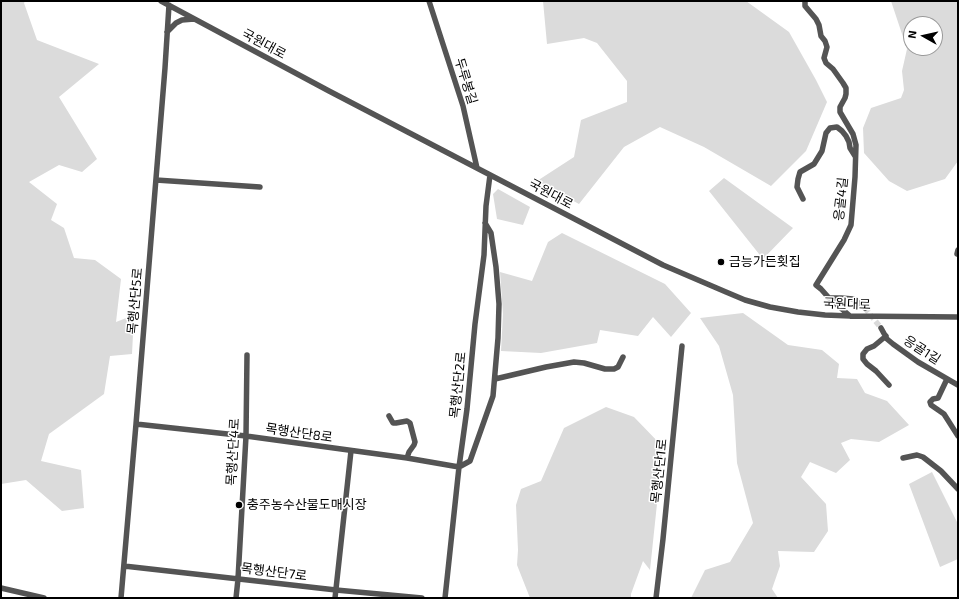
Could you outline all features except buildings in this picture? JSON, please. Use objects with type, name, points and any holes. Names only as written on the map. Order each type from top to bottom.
[{"type":"street","name":"국원대로","points":[[161,1],[336,95],[663,265],[732,295],[770,307],[825,315],[958,317]]},
{"type":"street","name":"두루봉길","points":[[429,1],[463,106],[478,168]]},
{"type":"street","name":"응골4길","points":[[804,1],[805,6],[816,19],[821,36],[825,41],[827,47],[824,58],[826,63],[833,69],[846,88],[846,94],[840,107],[840,112],[853,134],[856,145],[851,225],[844,240],[816,284],[850,316]]},
{"type":"street","name":"목행산단5로","points":[[121,598],[169,5]]},
{"type":"street","points":[[167,33],[176,23],[182,20],[194,19]]},
{"type":"street","name":"응골4길","points":[[803,199],[797,187],[800,172],[814,164],[822,151],[826,133],[830,128],[837,128],[842,131],[849,142],[850,148],[855,157]]},
{"type":"street","name":"목행산단2로","points":[[444,598],[484,255],[485,223],[490,175]]},
{"type":"street","points":[[156,180],[260,187]]},
{"type":"street","points":[[459,467],[470,461],[493,396],[495,379],[499,304],[492,233],[485,223]]},
{"type":"street","points":[[830,298],[853,299],[865,308]]},
{"type":"street","name":"응골1길","points":[[881,328],[887,339],[893,344],[918,362],[958,385]]},
{"type":"street","points":[[886,336],[874,346],[867,349],[863,354],[863,359],[889,386]]},
{"type":"street","name":"목행산단1로","points":[[656,598],[682,346]]},
{"type":"street","name":"목행산단4로","points":[[236,598],[246,436],[247,355]]},
{"type":"street","points":[[495,379],[574,362],[614,370],[618,367],[623,357]]},
{"type":"street","points":[[947,379],[938,398],[933,399],[930,402],[931,406],[944,414],[958,436]]},
{"type":"street","points":[[389,416],[393,423],[407,421],[410,423],[415,442],[407,458]]},
{"type":"street","name":"목행산단8로","points":[[136,424],[246,436],[407,458],[459,467]]},
{"type":"street","points":[[335,598],[351,451]]},
{"type":"street","points":[[903,458],[917,455],[923,457],[941,471],[958,489]]},
{"type":"street","name":"목행산단7로","points":[[124,566],[336,590],[422,598]]},
{"type":"street","points":[[1,588],[44,598]]},
{"type":"shaded area","points":[[1,1],[25,1],[24,3],[37,40],[99,64],[59,97],[97,159],[82,172],[59,165],[29,182],[57,204],[51,220],[64,228],[74,258],[95,260],[121,279],[116,322],[134,315],[132,354],[110,356],[104,394],[49,434],[41,461],[81,470],[84,508],[62,511],[26,480],[1,484]]},
{"type":"shaded area","points":[[543,1],[746,1],[789,32],[827,102],[806,151],[771,186],[704,147],[660,127],[624,147],[579,204],[537,181],[574,157],[581,120],[627,102],[627,81],[597,43],[584,38],[547,44]]},
{"type":"shaded area","points":[[891,1],[958,1],[958,161],[945,179],[907,191],[889,181],[864,153],[863,128],[871,108],[901,98],[904,90],[902,71],[905,56],[943,56],[943,16],[903,16],[903,37]]},
{"type":"shaded area","points":[[724,178],[793,228],[763,259],[709,191]]},
{"type":"shaded area","points":[[498,189],[530,207],[523,225],[497,219],[493,194]]},
{"type":"shaded area","points":[[562,233],[665,284],[691,313],[671,337],[653,317],[638,336],[600,330],[597,343],[541,353],[501,351],[503,314],[500,272],[532,281],[548,242]]},
{"type":"shaded area","points":[[743,313],[788,345],[822,350],[839,364],[837,378],[857,379],[865,393],[887,401],[909,425],[879,442],[851,439],[841,443],[850,460],[836,473],[810,462],[801,477],[826,504],[828,531],[814,552],[778,551],[780,566],[772,589],[778,598],[691,598],[705,570],[730,562],[753,523],[737,463],[733,395],[719,346],[700,318]]},
{"type":"shaded area","points":[[606,407],[634,417],[663,447],[650,570],[643,561],[631,594],[631,598],[530,598],[517,565],[518,550],[516,505],[521,489],[541,481],[564,428]]},
{"type":"shaded area","points":[[932,472],[958,524],[958,559],[940,567],[909,484]]},
{"type":"tunnel","points":[[865,308],[881,328]]},
{"type":"place","name":"금능가든횟집","points":[[721,262]]},
{"type":"place","name":"충주농수산물도매시장","points":[[239,505]]}]
